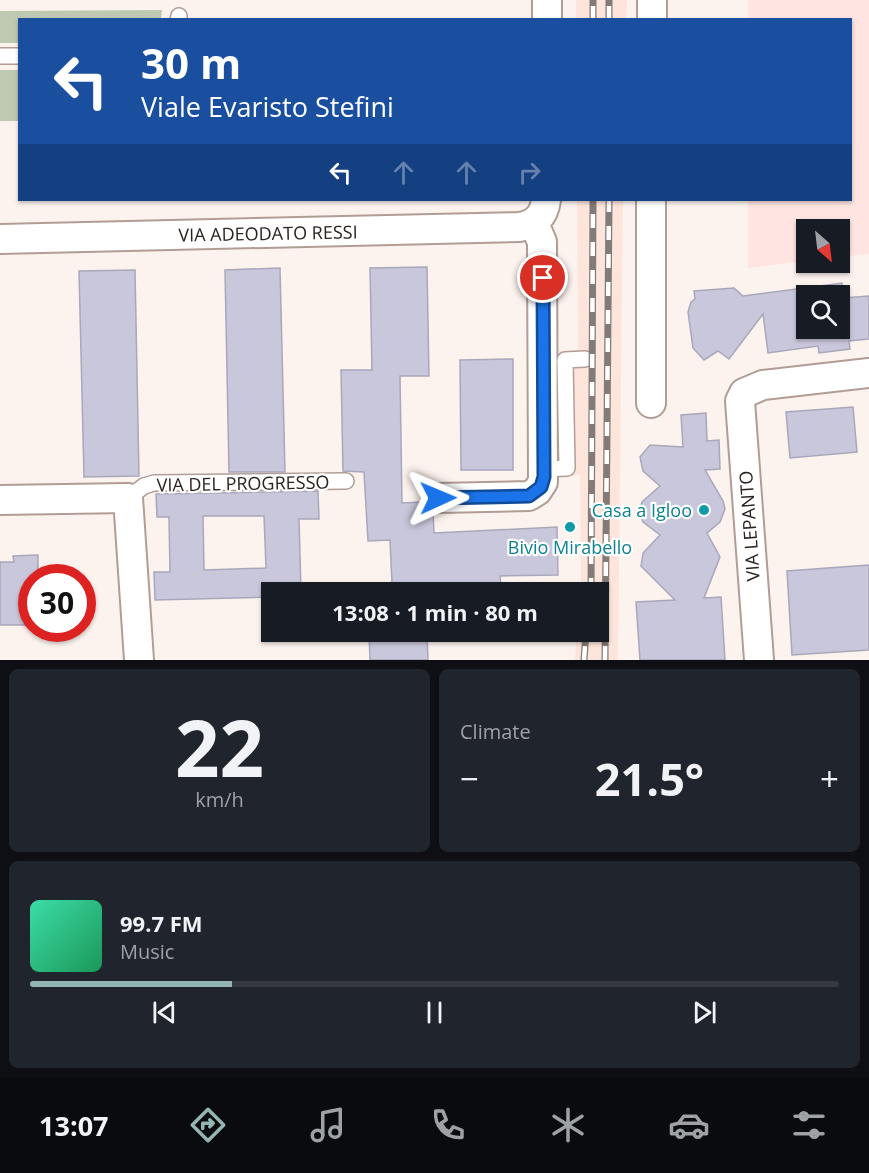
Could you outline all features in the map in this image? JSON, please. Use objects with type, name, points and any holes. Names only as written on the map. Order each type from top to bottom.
[{"type":"street","points":[[547,0],[547,18]]},
{"type":"street","points":[[652,0],[652,18]]},
{"type":"street","points":[[651,201],[651,403]]},
{"type":"street","points":[[438,498],[526,496],[540,480],[542,242],[540,211]]},
{"type":"street","name":"VIA ADEODATO RESSI","points":[[0,239],[519,227],[540,211]]},
{"type":"street","name":"VIA LEPANTO","points":[[759,660],[740,412],[744,393],[763,385],[869,373]]},
{"type":"street","points":[[128,498],[139,660]]},
{"type":"street","name":"VIA DEL PROGRESSO","points":[[0,500],[128,498]]},
{"type":"lane","points":[[0,56],[18,56]]},
{"type":"lane","points":[[540,480],[567,468],[565,360],[585,359]]},
{"type":"lane","name":"VIA DEL PROGRESSO","points":[[128,498],[144,486],[154,483],[346,481]]},
{"type":"shaded area","points":[[576,0],[627,0],[626,18],[576,18]]},
{"type":"shaded area","points":[[748,0],[869,0],[869,254],[850,256],[850,219],[796,219],[796,262],[748,268],[748,201],[852,201],[852,18],[748,18]]},
{"type":"shaded area","points":[[577,201],[623,201],[618,660],[575,660],[576,642],[609,642],[609,582],[581,582],[580,475],[560,476],[559,351],[578,350]]},
{"type":"green space","points":[[162,10],[161,18],[18,18],[18,43],[0,43],[0,11]]},
{"type":"green space","points":[[0,70],[18,70],[18,121],[0,121]]},
{"type":"building","points":[[427,267],[429,376],[400,376],[402,503],[422,502],[424,507],[433,513],[434,533],[557,527],[558,575],[500,576],[501,582],[392,582],[390,540],[368,541],[364,472],[343,471],[341,370],[372,370],[370,268]]},
{"type":"building","points":[[280,268],[285,472],[229,472],[225,270]]},
{"type":"building","points":[[135,270],[139,476],[84,477],[79,271]]},
{"type":"building","points":[[734,288],[743,296],[796,289],[796,339],[850,339],[850,297],[869,296],[869,339],[849,341],[850,349],[819,353],[818,346],[768,353],[763,314],[729,359],[718,351],[704,360],[693,348],[688,312],[691,302],[695,299],[694,291]]},
{"type":"building","points":[[513,359],[513,470],[461,470],[460,360]]},
{"type":"building","points":[[853,407],[857,452],[790,458],[786,412]]},
{"type":"building","points":[[706,413],[707,441],[719,440],[720,469],[705,470],[723,501],[725,509],[720,522],[707,533],[720,557],[704,598],[721,597],[725,660],[640,660],[636,602],[675,600],[641,566],[643,553],[660,535],[643,522],[639,512],[642,502],[660,486],[643,471],[640,457],[650,445],[683,447],[681,415]]},
{"type":"building","points":[[318,491],[319,519],[299,519],[301,582],[261,582],[261,597],[155,600],[154,572],[170,572],[169,517],[157,517],[156,494]],"holes":[[[203,516],[264,516],[266,568],[204,570]]]},
{"type":"building","points":[[38,555],[38,564],[18,564],[18,625],[0,625],[0,562],[14,562],[13,556]]},
{"type":"building","points":[[869,565],[869,650],[792,655],[787,571]]},
{"type":"building","points":[[369,642],[427,642],[428,660],[370,660]]},
{"type":"railway","points":[[593,0],[593,18]]},
{"type":"railway","points":[[609,0],[609,18]]},
{"type":"railway","points":[[591,582],[593,201]]},
{"type":"railway","points":[[605,660],[609,201]]},
{"type":"railway","points":[[584,660],[585,642]]},
{"type":"place","name":"Casa a Igloo","points":[[704,510]]},
{"type":"place","name":"Bivio Mirabello","points":[[570,527]]},
{"type":"route","points":[[438,498],[529,496],[541,487],[544,477],[543,278]]}]
